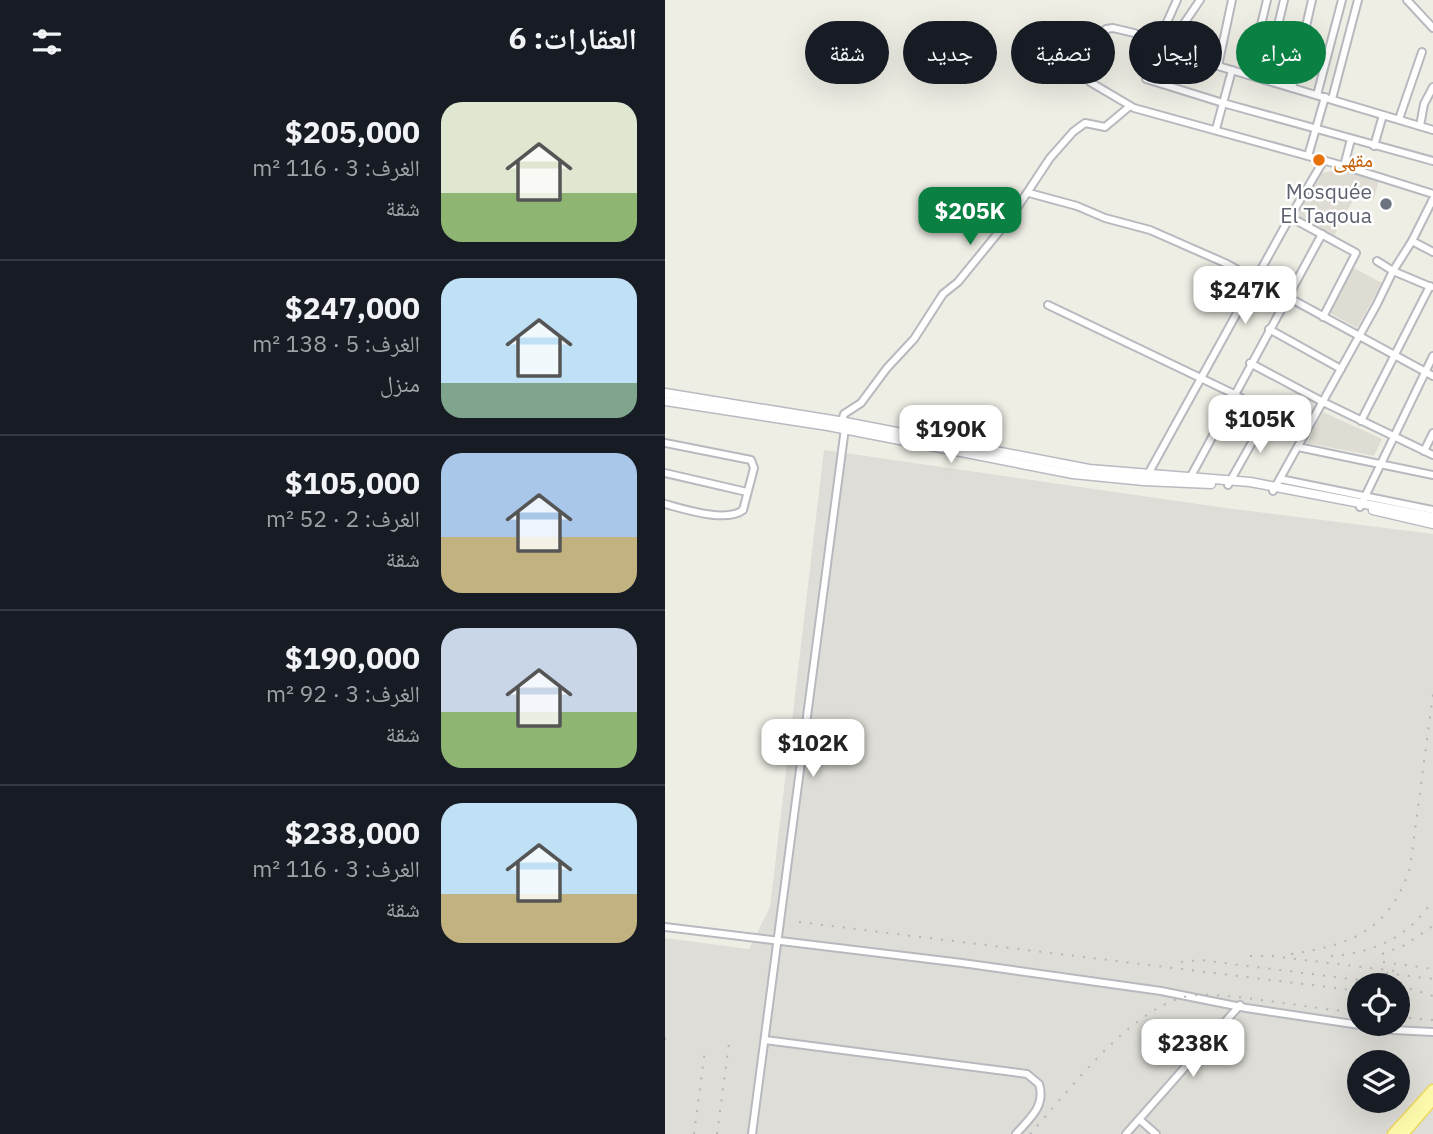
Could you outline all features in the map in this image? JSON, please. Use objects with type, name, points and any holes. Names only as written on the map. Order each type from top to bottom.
[{"type":"main road","points":[[665,393],[844,424],[1073,474],[1276,485],[1433,517]]},
{"type":"main road","points":[[665,401],[844,424]]},
{"type":"main road","points":[[1363,501],[1433,524]]},
{"type":"main road","points":[[1393,1134],[1433,1090]]},
{"type":"main road","points":[[1403,1134],[1433,1099]]},
{"type":"street","points":[[1168,21],[1177,0]]},
{"type":"street","points":[[1184,21],[1200,0]]},
{"type":"street","points":[[1222,47],[1232,0]]},
{"type":"street","points":[[1262,21],[1267,0]]},
{"type":"street","points":[[1279,21],[1284,0]]},
{"type":"street","points":[[1292,88],[1312,0]]},
{"type":"street","points":[[1325,97],[1342,0]]},
{"type":"street","points":[[1308,156],[1358,0]]},
{"type":"street","points":[[1407,0],[1433,28]]},
{"type":"street","points":[[1129,32],[1113,28],[1106,29],[1101,34],[1087,79],[1130,106],[1324,160],[1433,196],[1412,241],[1276,485],[1363,501],[1433,510]]},
{"type":"street","points":[[1399,119],[1422,52]]},
{"type":"street","points":[[1222,67],[1236,71]]},
{"type":"street","points":[[1216,129],[1232,70]]},
{"type":"street","points":[[1162,84],[1433,161]]},
{"type":"street","points":[[1278,84],[1433,130]]},
{"type":"street","points":[[1420,126],[1424,104],[1433,87]]},
{"type":"street","points":[[753,1134],[844,414],[861,403],[878,379],[914,339],[943,294],[958,282],[1029,192],[1041,169],[1078,128],[1085,123],[1105,127],[1130,106]]},
{"type":"street","points":[[1374,146],[1383,115]]},
{"type":"street","points":[[1344,166],[1351,139]]},
{"type":"street","points":[[1146,478],[1324,160]]},
{"type":"street","points":[[1029,192],[1156,232],[1256,279],[1433,376]]},
{"type":"street","points":[[1425,216],[1433,220]]},
{"type":"street","points":[[1290,217],[1356,254],[1323,317]]},
{"type":"street","points":[[1189,480],[1322,234]]},
{"type":"street","points":[[1412,241],[1433,252]]},
{"type":"street","points":[[1361,421],[1431,287],[1377,261]]},
{"type":"street","points":[[1048,305],[1234,394],[1304,435]]},
{"type":"street","points":[[1269,329],[1341,369]]},
{"type":"street","points":[[1363,501],[1433,356]]},
{"type":"street","points":[[1250,363],[1433,455]]},
{"type":"street","points":[[1229,482],[1268,414]]},
{"type":"street","points":[[1424,451],[1433,433]]},
{"type":"street","points":[[665,443],[751,460],[754,468],[743,510],[739,513],[725,515],[694,512],[665,504]]},
{"type":"street","points":[[1298,447],[1433,475]]},
{"type":"street","points":[[665,473],[747,492]]},
{"type":"street","points":[[665,927],[1161,991],[1245,1008],[1393,1030],[1433,1032]]},
{"type":"street","points":[[1126,1134],[1240,1005]]},
{"type":"street","points":[[765,1040],[1027,1074],[1039,1084],[1042,1101],[1038,1110],[1016,1134]]},
{"type":"street","points":[[1140,1119],[1156,1134]]},
{"type":"shaded area","points":[[1344,169],[1379,179],[1374,199],[1356,196],[1334,237],[1297,217],[1317,174]]},
{"type":"shaded area","points":[[1352,267],[1382,283],[1357,328],[1327,311]]},
{"type":"shaded area","points":[[1323,412],[1382,439],[1374,456],[1307,443]]},
{"type":"shaded area","points":[[824,450],[1226,508],[1433,534],[1433,1134],[665,1134],[665,938],[749,949],[770,907]]},
{"type":"railway","points":[[1291,954],[1332,945],[1365,931],[1379,920],[1401,889],[1410,868],[1433,694]]},
{"type":"railway","points":[[1331,956],[1362,951],[1389,941],[1413,924],[1433,900]]},
{"type":"railway","points":[[799,922],[1347,989]]},
{"type":"railway","points":[[1382,954],[1403,946],[1433,926]]},
{"type":"railway","points":[[1250,956],[1272,956],[1395,971]]},
{"type":"railway","points":[[1181,962],[1200,960],[1399,985],[1433,996]]},
{"type":"railway","points":[[1383,962],[1433,969]]},
{"type":"railway","points":[[1410,976],[1433,979]]},
{"type":"railway","points":[[1030,1134],[1120,1036],[1162,1006],[1184,997],[1228,996],[1347,1011]]},
{"type":"railway","points":[[1410,1018],[1433,1020]]},
{"type":"railway","points":[[665,1040],[666,1030]]},
{"type":"railway","points":[[717,1134],[730,1036]]},
{"type":"railway","points":[[694,1134],[705,1050]]},
{"type":"place","name":"مقهى","points":[[1319,160]]},
{"type":"place","name":"Mosquée El Taqoua","points":[[1386,204]]}]
